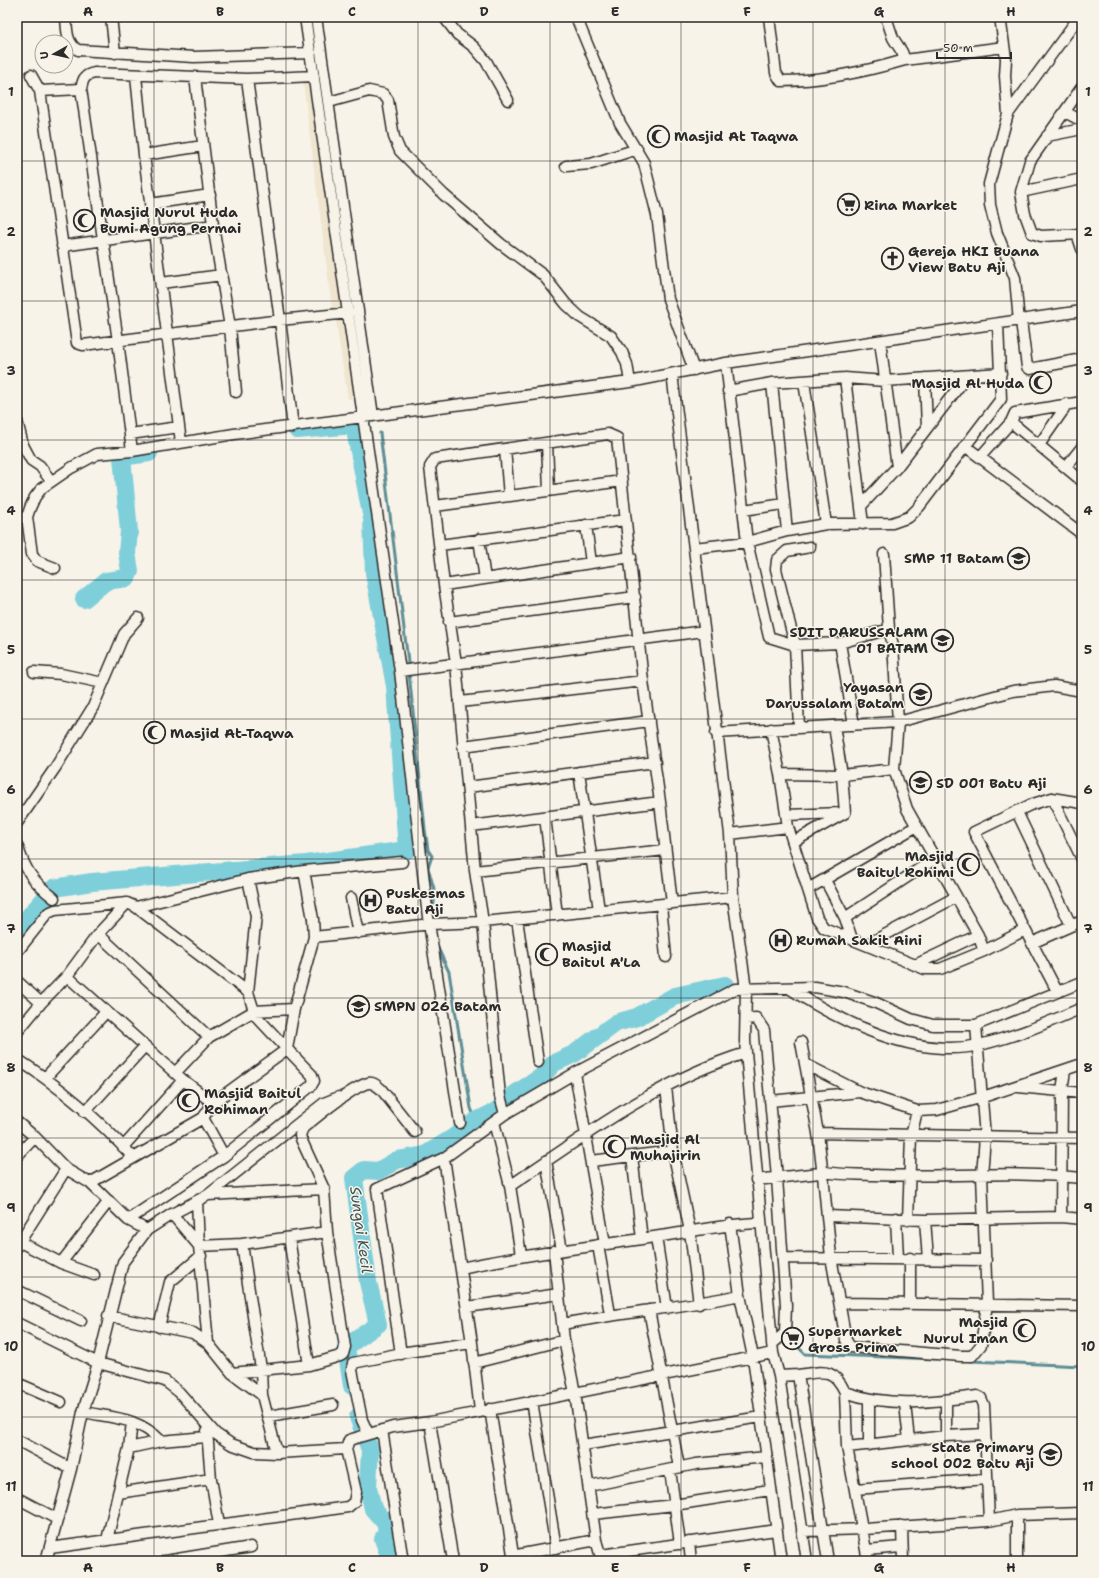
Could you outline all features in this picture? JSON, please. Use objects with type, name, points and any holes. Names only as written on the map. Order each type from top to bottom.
[{"type":"street","points":[[66,17],[68,38],[73,47],[78,50],[194,57],[311,53]]},
{"type":"street","points":[[111,17],[115,53]]},
{"type":"street","points":[[305,17],[349,313],[362,418],[406,670],[429,925],[460,1123]]},
{"type":"street","points":[[316,17],[373,416]]},
{"type":"street","points":[[444,17],[457,34],[474,46],[486,61],[508,100]]},
{"type":"street","points":[[576,17],[620,122],[637,149],[644,164],[656,215],[668,299],[694,370]]},
{"type":"street","points":[[769,17],[776,73],[781,81],[802,81],[858,73],[905,60],[1004,47]]},
{"type":"street","points":[[886,17],[905,60]]},
{"type":"street","points":[[1000,17],[1004,47],[1008,114],[989,184],[990,204],[997,233],[1015,278],[1027,367],[1030,368],[1082,359]]},
{"type":"street","points":[[1008,114],[1079,17]]},
{"type":"street","points":[[132,451],[118,341],[81,89],[86,75],[95,73],[136,76],[247,79],[314,76]]},
{"type":"street","points":[[31,75],[40,91],[76,341],[83,345],[280,320],[349,313]]},
{"type":"street","points":[[136,76],[144,155],[180,442]]},
{"type":"street","points":[[195,77],[213,225],[230,327],[236,392]]},
{"type":"street","points":[[247,79],[293,426]]},
{"type":"street","points":[[1082,87],[1030,161],[1021,192],[1025,214],[1032,233],[1041,236],[1079,234],[1082,249]]},
{"type":"street","points":[[40,91],[81,89]]},
{"type":"street","points":[[329,102],[369,91],[383,94],[388,100],[394,137],[400,151],[444,195],[501,244],[543,275],[566,304],[580,317],[611,336],[622,352],[627,364],[630,382]]},
{"type":"street","points":[[1065,112],[1082,120]]},
{"type":"street","points":[[1047,136],[1082,129]]},
{"type":"street","points":[[144,155],[204,146]]},
{"type":"street","points":[[566,166],[591,164],[637,149]]},
{"type":"street","points":[[1021,192],[1082,179]]},
{"type":"street","points":[[150,204],[210,195]]},
{"type":"street","points":[[62,246],[213,225]]},
{"type":"street","points":[[161,283],[222,275]]},
{"type":"street","points":[[55,568],[34,558],[22,517],[35,497],[51,481],[86,459],[97,454],[132,451],[180,442],[293,426],[630,382],[726,363],[1082,311]]},
{"type":"street","points":[[694,548],[747,542],[826,524],[892,524],[909,517],[919,508],[1001,400],[998,324]]},
{"type":"street","points":[[880,341],[897,467]]},
{"type":"street","points":[[726,363],[728,391],[747,542],[769,637],[795,645],[840,642],[889,629]]},
{"type":"street","points":[[728,391],[772,383],[845,378],[925,378],[1001,373]]},
{"type":"street","points":[[672,374],[716,733],[730,834],[733,897],[746,989],[746,1053],[772,1349],[779,1376],[807,1561]]},
{"type":"street","points":[[861,506],[897,467],[967,376]]},
{"type":"street","points":[[845,378],[863,524]]},
{"type":"street","points":[[925,378],[927,428]]},
{"type":"street","points":[[804,382],[826,524]]},
{"type":"street","points":[[772,383],[787,532]]},
{"type":"street","points":[[980,458],[1011,422],[1015,413],[1082,402]]},
{"type":"street","points":[[1039,445],[1066,404]]},
{"type":"street","points":[[17,421],[23,445],[31,460],[40,466],[51,481]]},
{"type":"street","points":[[1011,422],[1082,481]]},
{"type":"street","points":[[130,434],[179,427]]},
{"type":"street","points":[[504,1111],[500,1096],[483,922],[475,871],[456,663],[444,585],[430,467],[432,461],[438,458],[547,444],[608,434],[615,436],[619,441],[638,639],[672,903]]},
{"type":"street","points":[[547,444],[549,490]]},
{"type":"street","points":[[965,446],[1080,528]]},
{"type":"street","points":[[1066,467],[1082,447]]},
{"type":"street","points":[[504,449],[509,496]]},
{"type":"street","points":[[435,506],[622,481]]},
{"type":"street","points":[[743,510],[784,504]]},
{"type":"street","points":[[440,545],[626,520]]},
{"type":"street","points":[[586,525],[592,563]]},
{"type":"street","points":[[479,539],[485,579]]},
{"type":"street","points":[[799,727],[795,645],[776,569],[777,560],[787,551],[810,547]]},
{"type":"street","points":[[884,554],[889,629],[893,645],[898,722],[894,769],[907,809],[936,858],[978,935],[984,951]]},
{"type":"street","points":[[444,585],[631,557]]},
{"type":"street","points":[[449,622],[635,597]]},
{"type":"street","points":[[17,822],[93,707],[124,634],[138,618]]},
{"type":"street","points":[[406,670],[704,631]]},
{"type":"street","points":[[840,642],[854,724]]},
{"type":"street","points":[[34,672],[61,674],[103,683]]},
{"type":"street","points":[[460,702],[643,681]]},
{"type":"street","points":[[716,733],[898,722],[1013,691],[1054,686],[1082,691]]},
{"type":"street","points":[[463,746],[649,721]]},
{"type":"street","points":[[834,726],[842,775],[845,813]]},
{"type":"street","points":[[771,729],[788,827],[820,924],[830,932],[852,939],[925,969],[940,970],[984,951],[1025,930]]},
{"type":"street","points":[[468,787],[655,762]]},
{"type":"street","points":[[780,774],[842,775],[894,769]]},
{"type":"street","points":[[579,772],[599,910]]},
{"type":"street","points":[[1057,991],[974,832],[1030,805],[1052,798],[1082,803]]},
{"type":"street","points":[[1052,798],[1082,859]]},
{"type":"street","points":[[471,826],[660,802]]},
{"type":"street","points":[[1017,812],[1070,925]]},
{"type":"street","points":[[786,815],[845,813]]},
{"type":"street","points":[[793,842],[845,813]]},
{"type":"street","points":[[545,817],[557,915]]},
{"type":"street","points":[[808,889],[917,826]]},
{"type":"street","points":[[730,834],[788,827]]},
{"type":"street","points":[[17,845],[22,863],[34,882],[53,898]]},
{"type":"street","points":[[475,871],[551,864],[665,850]]},
{"type":"street","points":[[845,918],[936,858]]},
{"type":"street","points":[[17,952],[48,913],[55,910],[132,905],[248,879],[304,871],[402,862]]},
{"type":"street","points":[[90,1183],[203,1118],[213,1103],[287,1049],[294,1009],[314,937],[304,871]]},
{"type":"street","points":[[128,1220],[224,1156],[311,1086],[314,1081],[312,1075],[256,1016],[254,1011],[248,992],[256,916],[248,879]]},
{"type":"street","points":[[825,880],[845,918],[852,939]]},
{"type":"street","points":[[314,937],[429,925],[517,919],[733,897]]},
{"type":"street","points":[[866,945],[956,897]]},
{"type":"street","points":[[351,898],[358,932]]},
{"type":"street","points":[[17,1032],[41,1003],[67,976],[98,934],[132,905]]},
{"type":"street","points":[[132,905],[248,992]]},
{"type":"street","points":[[661,905],[666,957]]},
{"type":"street","points":[[517,919],[538,1062]]},
{"type":"street","points":[[1032,943],[1082,921]]},
{"type":"street","points":[[98,934],[209,1037]]},
{"type":"street","points":[[915,965],[978,935]]},
{"type":"street","points":[[67,976],[179,1076],[213,1103]]},
{"type":"street","points":[[17,981],[41,1003]]},
{"type":"street","points":[[401,1354],[377,1189],[444,1158],[494,1122],[504,1111],[735,989],[815,987],[844,992],[874,1002],[911,1019],[933,1025],[976,1025],[1082,982]]},
{"type":"street","points":[[789,988],[812,1004],[869,1030],[910,1044],[930,1048],[978,1045],[1028,1031],[1082,1008]]},
{"type":"street","points":[[124,1147],[209,1037],[254,1011],[294,1009]]},
{"type":"street","points":[[45,1078],[106,1012]]},
{"type":"street","points":[[17,1323],[98,1363],[165,1381],[179,1392],[207,1426],[216,1434],[231,1444],[254,1452],[277,1453],[348,1444],[367,1434],[382,1430],[430,1422],[753,1357],[772,1349],[785,1333],[786,1305],[764,1030],[756,1018],[746,1018]]},
{"type":"street","points":[[756,1180],[822,1174],[824,1178],[831,1257],[841,1303],[846,1340],[850,1347],[972,1356],[981,1345],[987,1304],[985,1218],[982,1175],[985,1137],[983,1097],[976,1025]]},
{"type":"street","points":[[801,1042],[818,1133],[822,1168],[825,1172],[909,1176],[982,1175],[1062,1176],[1082,1178]]},
{"type":"street","points":[[85,1112],[145,1046]]},
{"type":"street","points":[[510,1186],[587,1133],[666,1087],[733,1057],[746,1053]]},
{"type":"street","points":[[17,1059],[45,1078],[124,1147],[133,1157]]},
{"type":"street","points":[[805,1064],[860,1092],[917,1111],[937,1110],[983,1097],[1082,1064]]},
{"type":"street","points":[[1061,1218],[1062,1091],[1065,1070]]},
{"type":"street","points":[[575,1074],[592,1161],[610,1314]]},
{"type":"street","points":[[232,1373],[309,1365],[343,1354],[345,1347],[327,1232],[324,1189],[301,1139],[301,1131],[303,1128],[351,1093],[368,1083],[375,1084],[414,1132]]},
{"type":"street","points":[[666,1087],[673,1151],[690,1231],[699,1304]]},
{"type":"street","points":[[1014,1087],[1082,1093]]},
{"type":"street","points":[[770,1101],[860,1092]]},
{"type":"street","points":[[46,1561],[71,1469],[83,1412],[98,1363],[108,1316],[123,1262],[147,1230],[172,1214],[208,1195],[324,1103],[351,1093]]},
{"type":"street","points":[[908,1220],[911,1136],[917,1111]]},
{"type":"street","points":[[203,1118],[224,1156]]},
{"type":"street","points":[[17,1122],[35,1137],[66,1169],[90,1183],[128,1220],[147,1230]]},
{"type":"street","points":[[494,1122],[510,1186],[521,1255]]},
{"type":"street","points":[[818,1133],[911,1136],[1082,1138]]},
{"type":"street","points":[[17,1156],[35,1137]]},
{"type":"street","points":[[592,1161],[673,1151]]},
{"type":"street","points":[[632,1156],[642,1239]]},
{"type":"street","points":[[444,1158],[467,1308],[480,1411]]},
{"type":"street","points":[[546,1161],[558,1250],[559,1294],[564,1340],[575,1393],[594,1514],[596,1540],[602,1558],[684,1543],[776,1530]]},
{"type":"street","points":[[66,1169],[19,1244],[61,1263],[94,1275]]},
{"type":"street","points":[[208,1195],[324,1189]]},
{"type":"street","points":[[61,1263],[109,1201]]},
{"type":"street","points":[[197,1201],[208,1343]]},
{"type":"street","points":[[172,1214],[200,1251]]},
{"type":"street","points":[[828,1216],[896,1218],[908,1220],[985,1218],[1082,1219]]},
{"type":"street","points":[[896,1218],[898,1258]]},
{"type":"street","points":[[925,1220],[928,1259]]},
{"type":"street","points":[[461,1268],[521,1255],[656,1237],[730,1224],[760,1223]]},
{"type":"street","points":[[730,1224],[740,1295],[753,1357],[780,1561]]},
{"type":"street","points":[[159,1327],[170,1282],[200,1251],[327,1232]]},
{"type":"street","points":[[656,1237],[667,1308]]},
{"type":"street","points":[[289,1238],[309,1365]]},
{"type":"street","points":[[242,1244],[261,1369],[262,1395],[277,1453]]},
{"type":"street","points":[[783,1258],[831,1257],[986,1260]]},
{"type":"street","points":[[910,1258],[910,1304]]},
{"type":"street","points":[[17,1290],[81,1321]]},
{"type":"street","points":[[467,1308],[559,1294]]},
{"type":"street","points":[[563,1324],[610,1314],[699,1304],[740,1295]]},
{"type":"street","points":[[841,1303],[1082,1306]]},
{"type":"street","points":[[648,1310],[672,1431],[674,1505],[684,1543],[691,1561]]},
{"type":"street","points":[[108,1316],[193,1334],[208,1343],[232,1373],[262,1395]]},
{"type":"street","points":[[474,1363],[564,1340]]},
{"type":"street","points":[[367,1434],[362,1420],[352,1364],[356,1361],[472,1344]]},
{"type":"street","points":[[779,1376],[823,1372],[831,1373],[840,1381],[845,1392],[847,1447],[864,1529],[868,1561]]},
{"type":"street","points":[[798,1375],[828,1561]]},
{"type":"street","points":[[17,1383],[61,1402]]},
{"type":"street","points":[[845,1392],[869,1400],[905,1404],[976,1396],[981,1398],[984,1405],[984,1434],[989,1521]]},
{"type":"street","points":[[869,1400],[869,1445]]},
{"type":"street","points":[[946,1400],[946,1436]]},
{"type":"street","points":[[532,1401],[556,1548]]},
{"type":"street","points":[[905,1404],[909,1440]]},
{"type":"street","points":[[268,1416],[333,1405]]},
{"type":"street","points":[[490,1409],[513,1558],[596,1540]]},
{"type":"street","points":[[83,1412],[132,1422],[151,1430],[161,1441]]},
{"type":"street","points":[[582,1445],[761,1417]]},
{"type":"street","points":[[107,1540],[129,1448],[132,1422]]},
{"type":"street","points":[[430,1422],[453,1561]]},
{"type":"street","points":[[207,1426],[206,1437],[211,1479],[219,1524]]},
{"type":"street","points":[[382,1430],[403,1561]]},
{"type":"street","points":[[847,1447],[946,1436],[984,1434]]},
{"type":"street","points":[[129,1448],[161,1441],[206,1437]]},
{"type":"street","points":[[17,1440],[71,1469]]},
{"type":"street","points":[[50,1548],[352,1505],[356,1492],[348,1444]]},
{"type":"street","points":[[589,1486],[674,1469],[766,1456]]},
{"type":"street","points":[[118,1493],[211,1479]]},
{"type":"street","points":[[855,1489],[987,1479]]},
{"type":"street","points":[[594,1514],[674,1505],[770,1490]]},
{"type":"street","points":[[17,1498],[57,1519]]},
{"type":"street","points":[[802,1531],[864,1529],[989,1521],[1017,1515],[1082,1513]]},
{"type":"street","points":[[1017,1515],[1017,1561]]},
{"type":"street","points":[[902,1526],[901,1547],[903,1561]]},
{"type":"street","points":[[165,1561],[251,1547]]},
{"type":"street","points":[[867,1550],[901,1547]]},
{"type":"shaded area","points":[[313,80],[345,306],[332,308],[303,82]]},
{"type":"shaded area","points":[[346,315],[359,399],[348,399],[335,316]]},
{"type":"waterway","points":[[17,930],[54,888],[92,882],[306,864],[407,850],[395,686],[374,573],[372,519],[354,425],[297,430]]},
{"type":"waterway","points":[[380,433],[407,653],[425,829],[428,850],[432,856],[428,868],[434,889],[434,904]]},
{"type":"waterway","points":[[84,599],[106,581],[127,578],[130,571],[127,553],[129,531],[122,457],[149,453]]},
{"type":"waterway","points":[[437,946],[449,972],[471,1108],[476,1121]]},
{"type":"waterway","name":"Sungai Kecil","points":[[352,1386],[346,1347],[378,1324],[368,1282],[354,1178],[364,1170],[378,1171],[397,1160],[425,1155],[476,1121],[496,1111],[515,1094],[541,1077],[554,1063],[574,1054],[616,1023],[637,1017],[675,996],[725,985]]},
{"type":"waterway","points":[[799,1348],[805,1354],[936,1359]]},
{"type":"waterway","points":[[970,1361],[1082,1366]]},
{"type":"waterway","name":"Sungai Kecil","points":[[358,1417],[370,1450],[368,1487],[373,1509],[388,1526],[383,1539],[391,1561]]},
{"type":"place","name":"Masjid At Taqwa","points":[[658,136]]},
{"type":"place","name":"Rina Market","points":[[848,205]]},
{"type":"place","name":"Masjid Nurul Huda Bumi Agung Permai","points":[[85,220]]},
{"type":"place","name":"Gereja HKI Buana View Batu Aji","points":[[892,259]]},
{"type":"place","name":"Masjid Al Huda","points":[[1040,383]]},
{"type":"place","name":"SMP 11 Batam","points":[[1019,558]]},
{"type":"place","name":"SDIT DARUSSALAM 01 BATAM","points":[[943,640]]},
{"type":"place","name":"Yayasan Darussalam Batam","points":[[920,695]]},
{"type":"place","name":"Masjid At-Taqwa","points":[[154,733]]},
{"type":"place","name":"SD 001 Batu Aji","points":[[921,783]]},
{"type":"place","name":"Masjid Baitul Rohimi","points":[[969,864]]},
{"type":"place","name":"Puskesmas Batu Aji","points":[[371,901]]},
{"type":"place","name":"Rumah Sakit Aini","points":[[780,940]]},
{"type":"place","name":"Masjid Baitul A'La","points":[[547,954]]},
{"type":"place","name":"SMPN 026 Batam","points":[[358,1006]]},
{"type":"place","name":"Masjid Baitul Rohiman","points":[[188,1101]]},
{"type":"place","name":"Masjid Al Muhajirin","points":[[615,1147]]},
{"type":"place","name":"Masjid Nurul Iman","points":[[1024,1330]]},
{"type":"place","name":"Supermarket Gross Prima","points":[[792,1339]]},
{"type":"place","name":"State Primary school 002 Batu Aji","points":[[1050,1455]]}]
